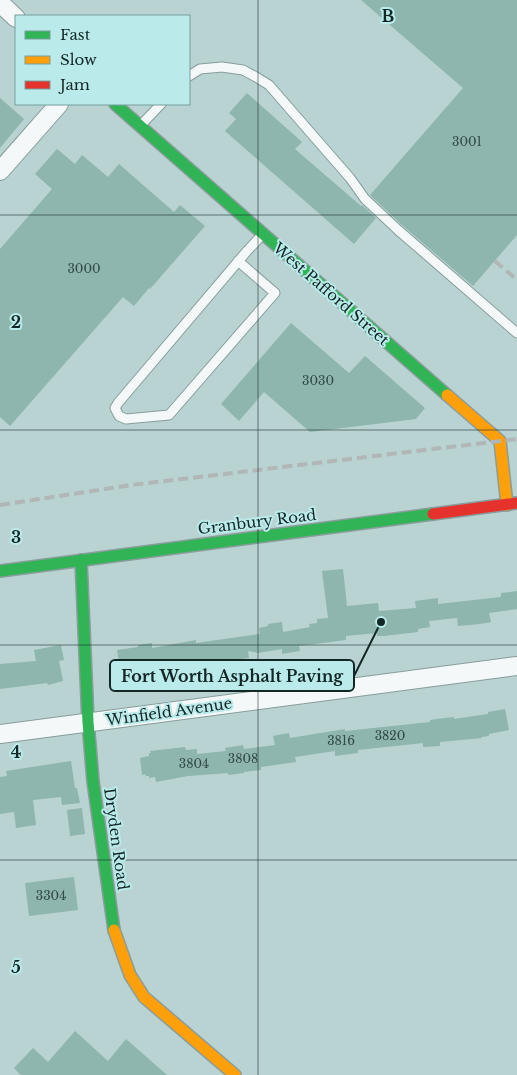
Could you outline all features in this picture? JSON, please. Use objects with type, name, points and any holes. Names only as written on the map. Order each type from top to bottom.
[{"type":"street","points":[[0,3],[15,17]]},
{"type":"street","points":[[0,171],[58,105]]},
{"type":"street","name":"West Pafford Street","points":[[116,105],[500,442],[512,504]]},
{"type":"street","name":"Granbury Road","points":[[0,571],[512,504]]},
{"type":"street","name":"Dryden Road","points":[[81,560],[88,722],[93,782],[113,928],[130,975],[144,997],[235,1075]]},
{"type":"street","name":"Winfield Avenue","points":[[0,734],[517,666]]},
{"type":"lane","points":[[190,75],[200,69],[222,67],[243,70],[269,85],[350,178],[365,199],[517,333]]},
{"type":"lane","points":[[140,126],[160,105]]},
{"type":"lane","points":[[238,261],[276,293],[169,414],[126,419],[119,416],[115,408],[118,403],[238,261],[263,234]]},
{"type":"building","points":[[361,0],[517,0],[517,235],[473,286],[370,195],[463,88]]},
{"type":"building","points":[[247,93],[302,142],[295,149],[376,218],[354,244],[225,131],[236,119],[229,113]]},
{"type":"building","points":[[0,98],[24,119],[0,148]]},
{"type":"building","points":[[57,149],[75,164],[82,155],[108,177],[119,164],[174,212],[180,205],[205,226],[134,306],[123,297],[10,426],[0,417],[0,249],[52,189],[35,174]]},
{"type":"building","points":[[291,323],[349,373],[365,356],[425,408],[416,419],[310,432],[264,392],[239,421],[221,404]]},
{"type":"building","points":[[343,569],[347,606],[378,603],[379,611],[416,608],[415,601],[438,598],[438,604],[501,597],[501,593],[517,591],[517,609],[489,613],[491,622],[480,624],[458,626],[457,618],[429,621],[430,627],[418,629],[418,632],[384,636],[377,636],[377,633],[346,636],[346,640],[299,646],[300,651],[282,654],[282,649],[258,653],[248,651],[249,658],[175,669],[174,667],[129,674],[128,668],[120,670],[117,650],[138,647],[138,645],[152,643],[152,648],[196,640],[196,643],[260,634],[259,628],[268,626],[268,624],[282,622],[283,632],[310,627],[309,624],[317,623],[317,619],[328,618],[322,571]]},
{"type":"building","points":[[61,645],[64,660],[59,661],[63,681],[48,685],[47,683],[0,689],[0,664],[36,661],[34,650]]},
{"type":"building","points":[[505,709],[509,730],[489,734],[489,736],[482,738],[440,742],[440,746],[423,747],[423,743],[358,750],[358,753],[335,756],[335,751],[295,757],[296,762],[261,767],[261,770],[228,775],[228,773],[188,776],[156,782],[155,777],[149,778],[145,774],[142,775],[140,758],[149,756],[150,751],[185,747],[186,750],[197,749],[197,754],[226,751],[225,748],[243,745],[244,749],[275,745],[273,736],[289,733],[290,738],[345,729],[345,731],[430,722],[430,720],[454,717],[454,719],[488,714],[488,712]]},
{"type":"building","points":[[71,761],[75,788],[77,788],[80,803],[62,805],[61,797],[33,800],[36,825],[16,828],[14,812],[0,814],[0,777],[7,776],[6,771]]},
{"type":"building","points":[[82,808],[85,834],[70,836],[67,810]]},
{"type":"building","points":[[74,877],[78,910],[29,916],[25,883]]},
{"type":"building","points":[[75,1031],[108,1061],[126,1039],[167,1075],[21,1075],[14,1068],[33,1048],[48,1062]]},
{"type":"railway","points":[[495,261],[517,280]]},
{"type":"railway","points":[[0,505],[132,485],[517,439]]},
{"type":"traffic: fast","points":[[116,105],[447,395]]},
{"type":"traffic: fast","points":[[0,571],[433,514]]},
{"type":"traffic: fast","points":[[81,560],[88,722],[93,781],[114,930]]},
{"type":"traffic: slow","points":[[447,395],[500,441],[507,505]]},
{"type":"traffic: slow","points":[[114,930],[130,975],[144,997],[235,1075]]},
{"type":"traffic: jam","points":[[433,514],[517,503]]},
{"type":"place","name":"Fort Worth Asphalt Paving","points":[[381,622]]}]
